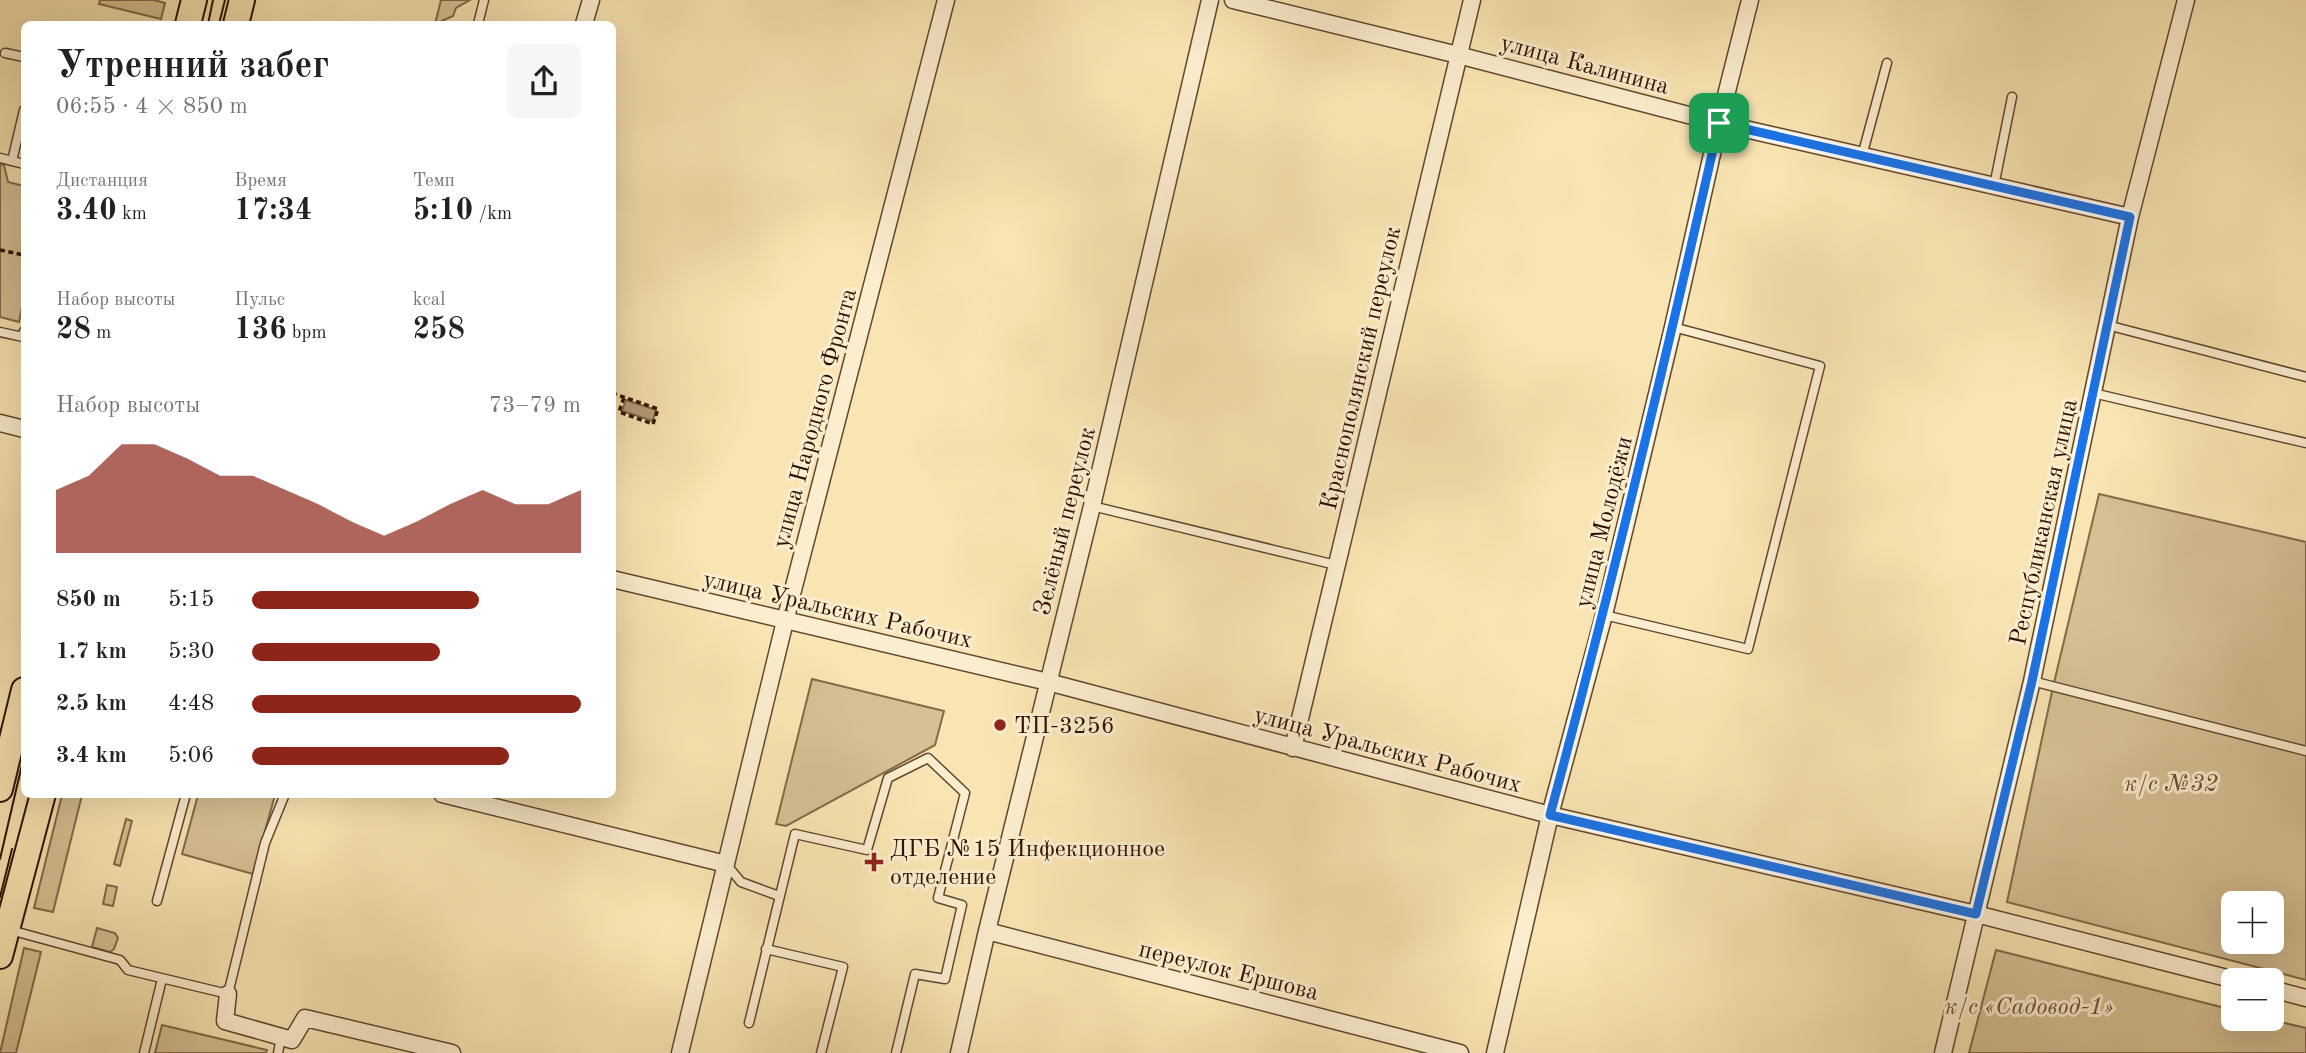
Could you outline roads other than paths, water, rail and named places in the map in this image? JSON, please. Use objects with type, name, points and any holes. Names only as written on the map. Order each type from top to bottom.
[{"type":"main road","points":[[189,21],[194,0]]},
{"type":"main road","points":[[237,21],[242,0]]},
{"type":"main road","points":[[0,789],[21,702]]},
{"type":"main road","points":[[0,956],[42,798]]},
{"type":"street","points":[[585,21],[591,0]]},
{"type":"street","name":"улица Народного Фронта","points":[[680,1053],[785,621],[946,0]]},
{"type":"street","name":"Зелёный переулок","points":[[959,1053],[1210,0]]},
{"type":"street","name":"улица Калинина","points":[[1233,0],[1719,123],[2130,217]]},
{"type":"street","name":"Краснополянский переулок","points":[[1293,748],[1472,0]]},
{"type":"street","name":"улица Молодёжи","points":[[1495,1053],[1550,815],[1604,615],[1750,0]]},
{"type":"street","name":"Республиканская улица","points":[[1946,1053],[2032,681],[2130,217],[2184,0]]},
{"type":"street","points":[[0,423],[21,428]]},
{"type":"street","name":"улица Уральских Рабочих","points":[[616,580],[1048,682],[1550,815],[1976,914],[2221,976]]},
{"type":"street","points":[[458,798],[726,864]]},
{"type":"street","name":"переулок Ершова","points":[[987,932],[1460,1053]]},
{"type":"street","points":[[2284,992],[2306,998]]},
{"type":"street","points":[[228,995],[225,1021],[279,1046],[292,1041],[305,1018],[452,1053]]},
{"type":"lane","points":[[479,21],[484,0]]},
{"type":"lane","points":[[5,53],[21,56]]},
{"type":"lane","points":[[1861,156],[1887,63]]},
{"type":"lane","points":[[1994,186],[2012,97]]},
{"type":"lane","points":[[12,161],[21,123]]},
{"type":"lane","points":[[0,158],[21,163]]},
{"type":"lane","points":[[2107,325],[2306,377]]},
{"type":"lane","points":[[1604,615],[1748,649],[1820,366],[1673,327]]},
{"type":"lane","points":[[0,332],[21,337]]},
{"type":"lane","points":[[2093,393],[2306,443]]},
{"type":"lane","points":[[1091,506],[1336,565]]},
{"type":"lane","points":[[2032,681],[2306,751]]},
{"type":"lane","points":[[749,1023],[795,834],[867,850],[888,778],[928,758],[965,793],[937,898],[962,905],[945,979],[915,974],[896,1053]]},
{"type":"lane","points":[[157,901],[185,798]]},
{"type":"lane","points":[[7,929],[120,960],[128,970],[228,995],[265,843],[283,798]]},
{"type":"lane","points":[[726,864],[741,881],[753,888],[779,896]]},
{"type":"lane","points":[[766,949],[843,967],[821,1053]]},
{"type":"lane","points":[[144,1053],[162,979]]},
{"type":"tram line","points":[[209,21],[213,0]]},
{"type":"tram line","points":[[220,21],[225,0]]},
{"type":"tram line","points":[[0,859],[21,769]]},
{"type":"tram line","points":[[0,897],[12,849]]},
{"type":"place","name":"ТП-3256","points":[[1000,725]]},
{"type":"place","name":"ДГБ №15 Инфекционное отделение","points":[[874,862]]},
{"type":"park label","name":"к/с №32","points":[[2171,783]]},
{"type":"park label","name":"к/с «Садовод-1»","points":[[2029,1006]]}]
